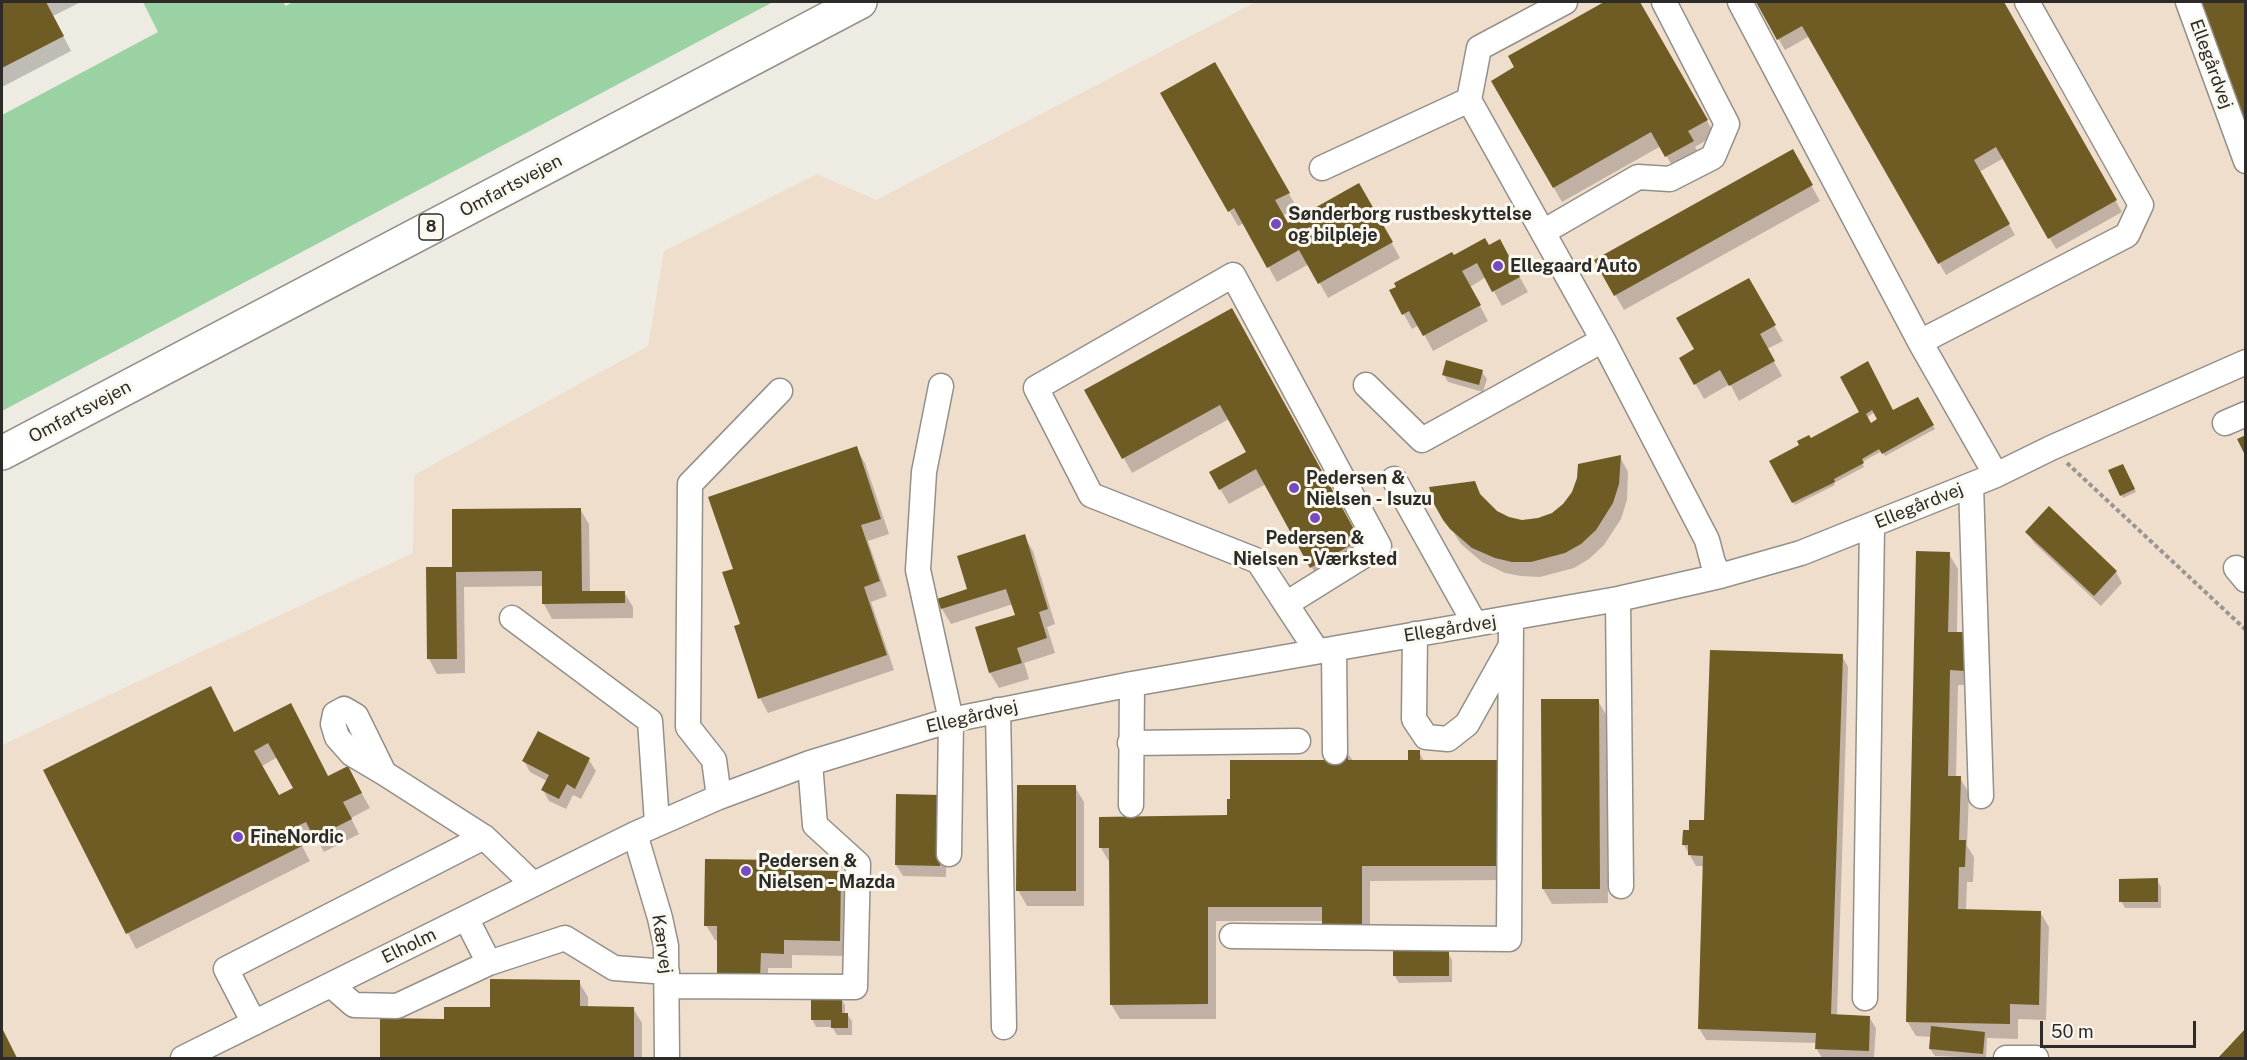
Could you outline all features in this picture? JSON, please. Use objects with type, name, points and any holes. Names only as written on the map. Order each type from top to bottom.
[{"type":"highway","name":"Omfartsvejen","points":[[2,453],[860,2]]},
{"type":"street","points":[[1565,2],[1479,48],[1469,100],[1603,340],[1707,540],[1713,563],[1720,576]]},
{"type":"street","points":[[1543,232],[1638,177],[1670,179],[1713,157],[1727,124],[1664,2]]},
{"type":"street","points":[[1740,2],[1920,342],[1996,475]]},
{"type":"street","points":[[1920,342],[2127,235],[2141,205],[2027,2]]},
{"type":"street","name":"Ellegårdvej","points":[[2188,2],[2246,161]]},
{"type":"street","points":[[1322,168],[1469,100]]},
{"type":"street","points":[[1286,604],[1379,546],[1233,275],[1036,388],[1091,495],[1258,561],[1286,604],[1325,650],[1335,752]]},
{"type":"street","points":[[1366,385],[1422,440],[1603,340]]},
{"type":"street","name":"Ellegårdvej","points":[[646,829],[719,797],[810,763],[951,720],[1132,684],[1618,599],[1720,576],[1801,553],[1996,475],[2051,448],[2246,362]]},
{"type":"street","points":[[941,387],[924,472],[918,570],[951,720],[950,854]]},
{"type":"street","points":[[719,797],[714,760],[688,727],[690,484],[780,391]]},
{"type":"street","points":[[1394,479],[1475,624]]},
{"type":"street","points":[[1971,485],[1981,796]]},
{"type":"street","points":[[1864,998],[1872,526]]},
{"type":"street","points":[[1618,599],[1621,886]]},
{"type":"street","name":"Kærvej","points":[[512,618],[650,721],[646,829],[666,946],[668,1059]]},
{"type":"street","points":[[1232,936],[1509,939],[1511,619]]},
{"type":"street","points":[[1415,634],[1414,719],[1426,737],[1448,740],[1467,724],[1511,645]]},
{"type":"street","points":[[1131,806],[1132,684]]},
{"type":"street","points":[[998,710],[1004,1028]]},
{"type":"street","points":[[1130,743],[1298,741]]},
{"type":"street","points":[[331,985],[354,1005],[397,1006],[489,963],[565,938],[614,968],[667,979],[855,987],[858,864],[815,825],[810,763]]},
{"type":"street","points":[[384,773],[484,837],[533,884]]},
{"type":"street","name":"Elholm","points":[[183,1059],[225,1049],[254,1023],[646,829]]},
{"type":"street","points":[[254,1023],[226,969],[484,837]]},
{"type":"street","points":[[466,918],[489,963]]},
{"type":"street","points":[[2006,1059],[2036,1059]]},
{"type":"path","points":[[2051,448],[2246,630]]},
{"type":"shaded area","points":[[1256,2],[2245,2],[2245,1058],[2,1058],[2,745],[413,553],[414,475],[648,346],[664,251],[817,174],[876,200]]},
{"type":"green space","points":[[143,2],[283,2],[286,6],[293,2],[773,2],[2,411],[2,115],[158,32]]},
{"type":"building","points":[[2,2],[46,2],[64,36],[2,68]]},
{"type":"building","points":[[1604,2],[1640,2],[1708,120],[1688,131],[1694,141],[1665,157],[1651,132],[1553,188],[1491,81],[1514,67],[1508,56]]},
{"type":"building","points":[[1756,2],[2004,2],[2117,200],[2048,239],[1996,147],[1974,160],[2010,224],[1938,264],[1802,26],[1777,40]]},
{"type":"building","points":[[2198,2],[2246,2],[2246,140]]},
{"type":"building","points":[[1215,62],[1290,193],[1275,200],[1288,223],[1359,183],[1393,242],[1318,284],[1299,250],[1267,268],[1234,208],[1228,212],[1160,93]]},
{"type":"building","points":[[1793,149],[1813,185],[1614,296],[1594,260]]},
{"type":"building","points":[[1485,238],[1489,245],[1500,239],[1520,277],[1492,292],[1477,263],[1462,271],[1481,305],[1423,336],[1409,311],[1402,315],[1389,290],[1396,287],[1394,283],[1452,252],[1454,255]]},
{"type":"building","points":[[1749,278],[1776,325],[1760,334],[1775,361],[1729,386],[1720,370],[1694,385],[1679,358],[1694,349],[1676,318]]},
{"type":"building","points":[[1232,308],[1360,540],[1310,568],[1256,469],[1219,490],[1209,472],[1246,452],[1220,405],[1122,459],[1084,390]]},
{"type":"building","points":[[1446,360],[1483,370],[1479,385],[1442,375]]},
{"type":"building","points":[[1868,361],[1893,410],[1918,397],[1934,425],[1882,454],[1879,449],[1862,459],[1864,463],[1834,479],[1835,482],[1792,503],[1769,461],[1799,445],[1797,441],[1809,435],[1811,438],[1859,412],[1840,377]],"holes":[[[1872,410],[1877,419],[1871,423],[1866,414]]]},
{"type":"building","points":[[2246,435],[2246,457],[2237,439]]},
{"type":"building","points":[[857,446],[881,519],[861,525],[880,581],[864,587],[887,655],[758,699],[734,626],[740,624],[722,572],[733,569],[708,497]]},
{"type":"building","points":[[1621,455],[1619,484],[1613,503],[1596,530],[1581,544],[1565,553],[1531,562],[1512,562],[1495,558],[1472,548],[1443,520],[1434,504],[1429,487],[1475,481],[1480,494],[1497,511],[1522,520],[1538,518],[1552,513],[1572,492],[1577,478],[1578,464]]},
{"type":"building","points":[[2123,464],[2135,489],[2120,496],[2108,470]]},
{"type":"building","points":[[2049,506],[2117,571],[2094,596],[2025,532]]},
{"type":"building","points":[[581,508],[582,591],[625,591],[625,603],[542,604],[542,571],[456,572],[457,659],[427,659],[426,567],[452,567],[452,509]]},
{"type":"building","points":[[1025,534],[1048,609],[1039,612],[1047,638],[1017,648],[1022,663],[989,673],[975,627],[1015,615],[1006,589],[941,609],[937,599],[967,589],[957,556]]},
{"type":"building","points":[[1916,551],[1950,552],[1948,632],[1965,632],[1964,671],[1950,670],[1948,776],[1961,776],[1959,840],[1966,840],[1965,867],[1959,867],[1958,909],[2041,911],[2039,1005],[2010,1004],[2010,1024],[1906,1022]]},
{"type":"building","points":[[1710,650],[1843,654],[1831,1014],[1870,1016],[1869,1051],[1815,1049],[1816,1033],[1698,1029],[1703,856],[1688,855],[1688,845],[1682,845],[1683,830],[1689,830],[1689,820],[1704,820]]},
{"type":"building","points":[[211,686],[234,732],[291,703],[328,776],[348,766],[362,793],[343,802],[352,819],[314,838],[306,822],[293,828],[302,846],[126,934],[43,770]],"holes":[[[268,743],[293,788],[279,795],[254,751]]]},
{"type":"building","points":[[1541,699],[1599,699],[1600,889],[1542,889]]},
{"type":"building","points":[[538,731],[590,758],[575,789],[567,784],[559,799],[541,790],[549,775],[522,761]]},
{"type":"building","points":[[1408,750],[1420,750],[1420,760],[1497,760],[1497,866],[1362,866],[1362,929],[1322,929],[1322,907],[1208,907],[1208,1004],[1110,1005],[1109,848],[1099,848],[1099,817],[1227,815],[1227,799],[1230,799],[1230,760],[1337,760],[1337,751],[1348,751],[1348,760],[1408,760]]},
{"type":"building","points":[[1017,785],[1076,785],[1076,891],[1016,891]]},
{"type":"building","points":[[896,794],[941,795],[940,866],[895,865]]},
{"type":"building","points":[[705,859],[782,860],[782,870],[841,871],[840,941],[784,940],[784,954],[761,953],[760,978],[717,978],[717,926],[704,926]]},
{"type":"building","points":[[2158,878],[2158,902],[2119,902],[2119,879]]},
{"type":"building","points":[[1393,951],[1449,951],[1449,976],[1393,976]]},
{"type":"building","points":[[490,979],[580,980],[580,1006],[634,1007],[634,1058],[380,1058],[380,1018],[444,1019],[444,1007],[490,1007]]},
{"type":"building","points":[[811,996],[842,996],[842,1013],[848,1013],[848,1028],[831,1028],[831,1020],[811,1020]]},
{"type":"building","points":[[1931,1026],[1985,1032],[1983,1054],[1929,1049]]},
{"type":"building","points":[[2,1028],[17,1058],[2,1058]]},
{"type":"building","points":[[2246,1028],[2246,1058],[2218,1058]]},
{"type":"place","name":"Sønderborg rustbeskyttelse og bilpleje","points":[[1276,224]]},
{"type":"place","name":"Ellegaard Auto","points":[[1498,266]]},
{"type":"place","name":"Pedersen & Nielsen - Isuzu","points":[[1294,488]]},
{"type":"place","name":"Pedersen & Nielsen - Værksted","points":[[1315,518]]},
{"type":"place","name":"FineNordic","points":[[238,837]]},
{"type":"place","name":"Pedersen & Nielsen - Mazda","points":[[746,871]]}]
